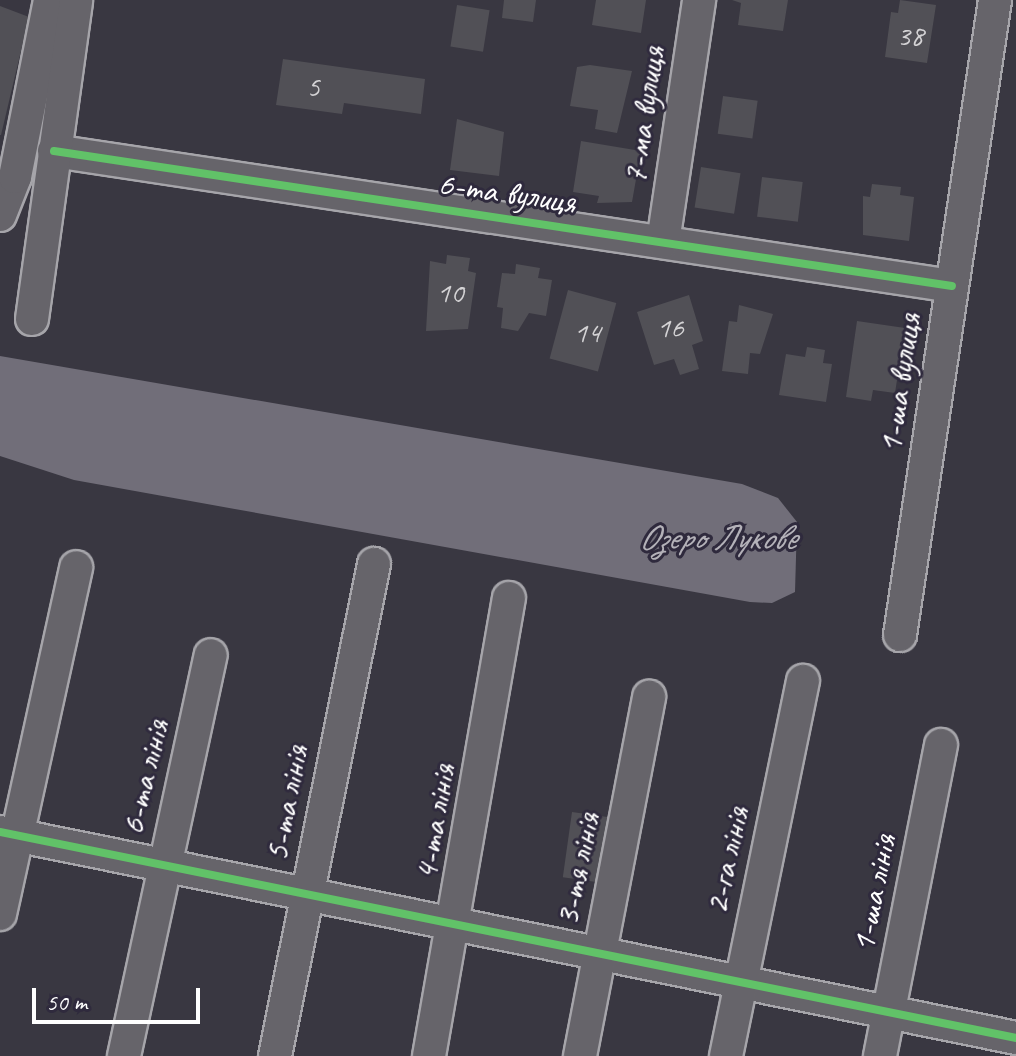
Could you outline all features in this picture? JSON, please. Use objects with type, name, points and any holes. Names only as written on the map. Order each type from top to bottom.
[{"type":"street","points":[[0,215],[15,177],[50,0]]},
{"type":"street","points":[[32,319],[76,0]]},
{"type":"street","name":"7-ма вулиця","points":[[663,242],[699,0]]},
{"type":"street","name":"1-ша вулиця","points":[[900,635],[995,0]]},
{"type":"street","name":"6-та вулиця","points":[[54,151],[952,286]]},
{"type":"street","name":"5-та лінія","points":[[275,1056],[374,564]]},
{"type":"street","points":[[0,914],[8,833],[76,567]]},
{"type":"street","name":"4-та лінія","points":[[429,1056],[455,927],[509,598]]},
{"type":"street","name":"6-та лінія","points":[[124,1056],[211,655]]},
{"type":"street","name":"2-га лінія","points":[[726,1056],[803,681]]},
{"type":"street","name":"3-тя лінія","points":[[580,1056],[649,697]]},
{"type":"street","name":"1-ша лінія","points":[[880,1056],[941,745]]},
{"type":"street","points":[[8,833],[307,898],[1016,1038]]},
{"type":"water","name":"Озеро Лукове","points":[[0,356],[742,484],[778,498],[797,522],[795,592],[772,603],[750,602],[74,480],[0,456]]},
{"type":"building","points":[[504,0],[536,0],[533,22],[502,18]]},
{"type":"building","points":[[596,0],[646,0],[641,33],[592,25]]},
{"type":"building","points":[[732,0],[788,0],[783,31],[738,25],[741,3]]},
{"type":"building","points":[[900,0],[936,5],[927,63],[885,57],[891,12],[898,13]]},
{"type":"building","points":[[457,5],[490,10],[483,52],[450,46]]},
{"type":"building","points":[[0,6],[29,17],[1,135],[0,135]]},
{"type":"building","points":[[283,59],[425,79],[421,114],[344,103],[342,114],[276,105]]},
{"type":"building","points":[[590,65],[632,71],[617,133],[595,129],[598,110],[570,106],[577,67]]},
{"type":"building","points":[[723,96],[758,101],[752,139],[718,134]]},
{"type":"building","points":[[457,119],[504,132],[499,176],[450,170]]},
{"type":"building","points":[[581,141],[641,151],[632,202],[597,203],[599,196],[573,192]]},
{"type":"building","points":[[701,167],[741,173],[734,214],[695,207]]},
{"type":"building","points":[[762,177],[803,182],[798,222],[757,217]]},
{"type":"building","points":[[872,184],[901,187],[900,195],[914,197],[909,241],[863,235],[863,196],[870,197]]},
{"type":"building","points":[[447,255],[470,258],[468,271],[476,273],[468,329],[426,331],[430,261],[446,264]]},
{"type":"building","points":[[516,264],[540,268],[538,278],[552,280],[546,316],[529,313],[518,331],[501,328],[503,308],[497,307],[502,273],[515,274]]},
{"type":"building","points":[[568,290],[616,303],[598,372],[550,359]]},
{"type":"building","points":[[689,295],[703,341],[692,345],[699,369],[680,375],[674,359],[654,365],[637,312]]},
{"type":"building","points":[[739,305],[773,314],[760,354],[750,353],[748,374],[722,371],[729,321],[737,322]]},
{"type":"building","points":[[857,321],[905,328],[895,393],[873,390],[871,401],[846,397]]},
{"type":"building","points":[[807,347],[825,350],[823,363],[832,364],[826,402],[779,395],[786,354],[805,357]]},
{"type":"building","points":[[572,812],[613,818],[603,883],[563,877]]},
{"type":"cycle path","points":[[54,151],[952,286]]},
{"type":"cycle path","points":[[0,832],[1016,1038]]}]
